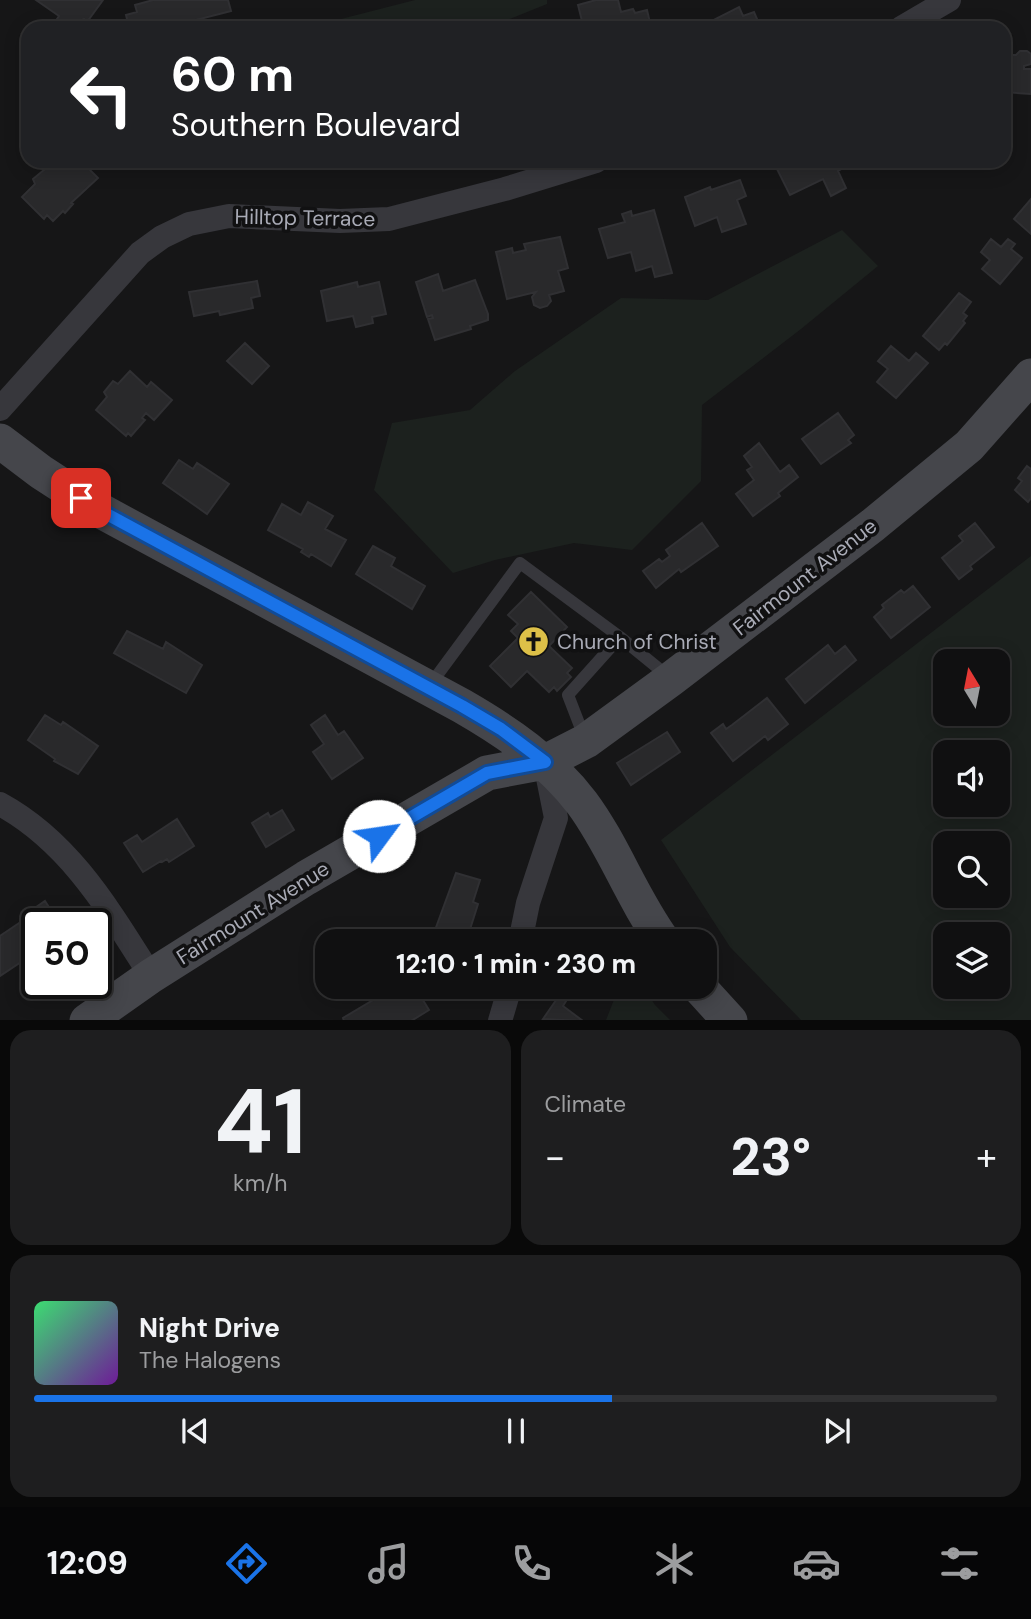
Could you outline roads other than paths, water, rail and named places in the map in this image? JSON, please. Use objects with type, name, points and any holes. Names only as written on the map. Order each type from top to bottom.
[{"type":"main road","name":"Fairmount Avenue","points":[[87,1020],[306,878],[487,773],[545,762],[586,741],[873,525],[969,446],[1031,376]]},
{"type":"main road","points":[[0,441],[41,472],[101,511],[501,729],[545,762],[582,803],[656,929]]},
{"type":"main road","points":[[710,999],[730,1020]]},
{"type":"street","points":[[913,21],[949,0]]},
{"type":"street","name":"Hilltop Terrace","points":[[0,409],[139,253],[162,237],[190,224],[229,216],[340,221],[389,219],[573,168]]},
{"type":"street","points":[[523,929],[528,903],[556,818],[545,762]]},
{"type":"street","points":[[0,804],[23,816],[58,846],[79,869],[97,891],[151,976]]},
{"type":"street","points":[[500,1020],[506,999]]},
{"type":"lane","points":[[428,688],[520,563],[620,637],[671,679]]},
{"type":"lane","points":[[586,741],[568,695],[620,637]]},
{"type":"place","name":"Church of Christ","points":[[534,642]]}]
